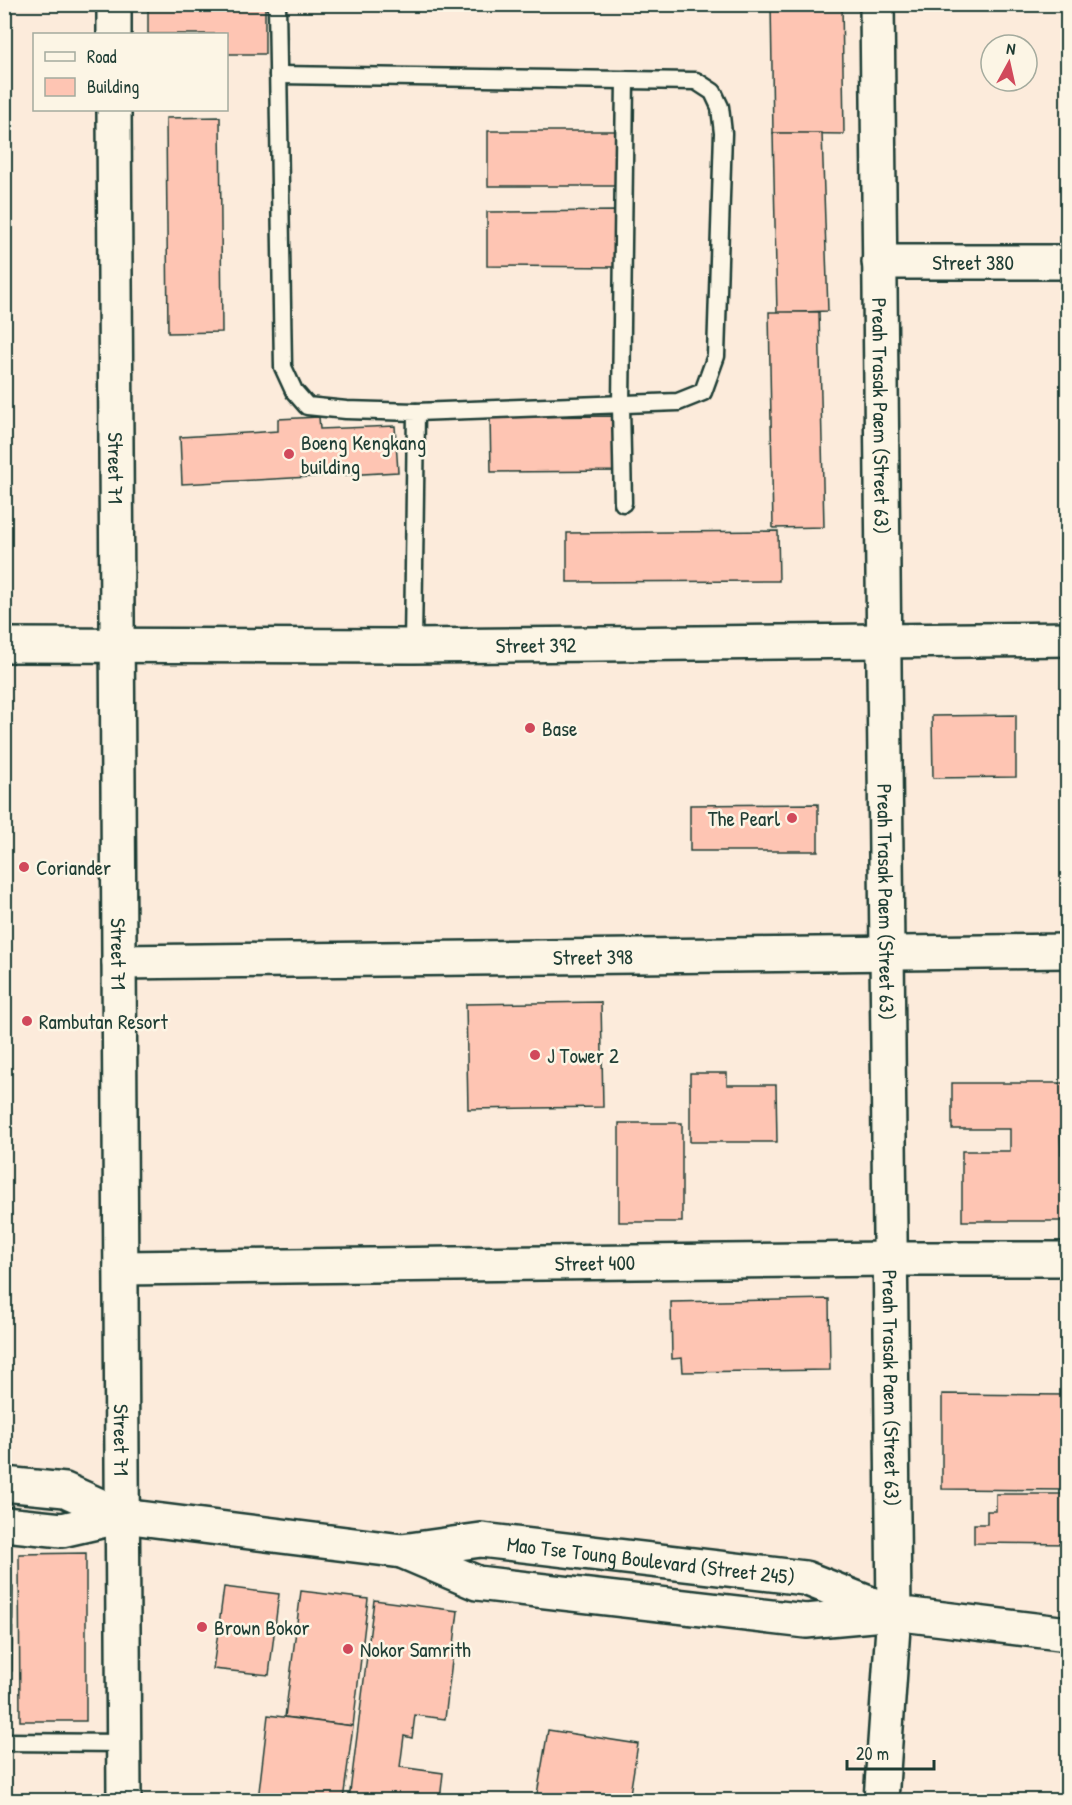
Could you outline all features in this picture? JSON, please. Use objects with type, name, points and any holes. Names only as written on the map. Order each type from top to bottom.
[{"type":"street","points":[[114,4],[114,33]]},
{"type":"street","name":"Preah Trasak Paem (Street 63)","points":[[877,4],[894,1613],[881,1800]]},
{"type":"street","name":"Street 71","points":[[114,111],[124,1800]]},
{"type":"street","name":"Street 380","points":[[879,262],[1068,262]]},
{"type":"street","name":"Street 392","points":[[4,645],[413,646],[1068,639]]},
{"type":"street","name":"Street 398","points":[[119,962],[1068,951]]},
{"type":"street","name":"Street 400","points":[[121,1268],[890,1259],[1068,1260]]},
{"type":"street","name":"Mao Tse Toung Boulevard (Street 245)","points":[[4,1484],[65,1491],[123,1516],[402,1551],[481,1540],[806,1578],[894,1613]]},
{"type":"street","name":"Mao Tse Toung Boulevard (Street 245)","points":[[4,1524],[62,1530],[123,1516]]},
{"type":"street","name":"Mao Tse Toung Boulevard (Street 245)","points":[[402,1551],[477,1583],[806,1621],[894,1613],[1068,1634]]},
{"type":"lane","points":[[277,4],[278,75],[283,366],[294,392],[306,406],[346,410],[416,412],[621,405],[678,402],[703,392],[716,356],[723,133],[720,107],[713,92],[696,81],[278,75]]},
{"type":"lane","points":[[623,503],[621,405],[625,80]]},
{"type":"lane","points":[[413,646],[416,412]]},
{"type":"lane","points":[[4,1742],[124,1743]]},
{"type":"building","points":[[148,4],[265,4],[265,54],[228,54],[228,33],[148,33]]},
{"type":"building","points":[[771,4],[842,4],[844,134],[773,133]]},
{"type":"building","points":[[220,117],[222,332],[168,333],[166,118]]},
{"type":"building","points":[[488,131],[619,131],[619,186],[488,186]]},
{"type":"building","points":[[773,133],[822,133],[828,311],[777,313]]},
{"type":"building","points":[[618,211],[618,267],[487,266],[487,212]]},
{"type":"building","points":[[769,312],[819,312],[824,527],[773,528]]},
{"type":"building","points":[[619,416],[619,471],[491,472],[490,417]]},
{"type":"building","name":"Boeng Kengkang building","points":[[319,417],[320,429],[395,426],[398,472],[182,484],[180,437],[278,431],[278,419]]},
{"type":"building","points":[[778,531],[779,581],[567,582],[567,533]]},
{"type":"building","points":[[1016,715],[1016,777],[933,778],[932,716]]},
{"type":"building","points":[[818,804],[818,851],[690,851],[690,805]]},
{"type":"building","name":"J Tower 2","points":[[601,1002],[603,1107],[468,1109],[466,1004]]},
{"type":"building","points":[[690,1073],[727,1073],[727,1085],[776,1085],[777,1142],[690,1142]]},
{"type":"building","points":[[952,1083],[1068,1083],[1068,1127],[1060,1127],[1061,1154],[1068,1154],[1067,1221],[962,1221],[962,1151],[1010,1151],[1010,1129],[952,1129]]},
{"type":"building","points":[[619,1123],[682,1123],[682,1222],[619,1222]]},
{"type":"building","points":[[829,1299],[830,1370],[683,1372],[682,1358],[672,1359],[671,1302]]},
{"type":"building","points":[[942,1394],[1068,1395],[1068,1490],[942,1489]]},
{"type":"building","points":[[996,1494],[1068,1494],[1068,1544],[974,1543],[974,1524],[987,1524],[987,1511],[996,1511]]},
{"type":"building","points":[[86,1553],[86,1721],[20,1721],[19,1554]]},
{"type":"building","points":[[4,1587],[13,1587],[12,1671],[4,1671]]},
{"type":"building","points":[[224,1587],[279,1594],[269,1675],[213,1669]]},
{"type":"building","points":[[301,1591],[368,1599],[353,1726],[285,1717]]},
{"type":"building","points":[[374,1600],[458,1611],[445,1719],[415,1715],[412,1738],[404,1736],[400,1767],[443,1773],[440,1800],[349,1800]]},
{"type":"building","points":[[268,1715],[353,1726],[343,1800],[258,1800]]},
{"type":"building","points":[[548,1730],[638,1744],[629,1800],[536,1800]]},
{"type":"place","name":"Boeng Kengkang building","points":[[289,454]]},
{"type":"place","name":"Base","points":[[530,728]]},
{"type":"place","name":"The Pearl","points":[[792,818]]},
{"type":"place","name":"Coriander","points":[[24,867]]},
{"type":"place","name":"Rambutan Resort","points":[[27,1021]]},
{"type":"place","name":"J Tower 2","points":[[535,1055]]},
{"type":"place","name":"Brown Bokor","points":[[202,1627]]},
{"type":"place","name":"Nokor Samrith","points":[[348,1649]]}]
